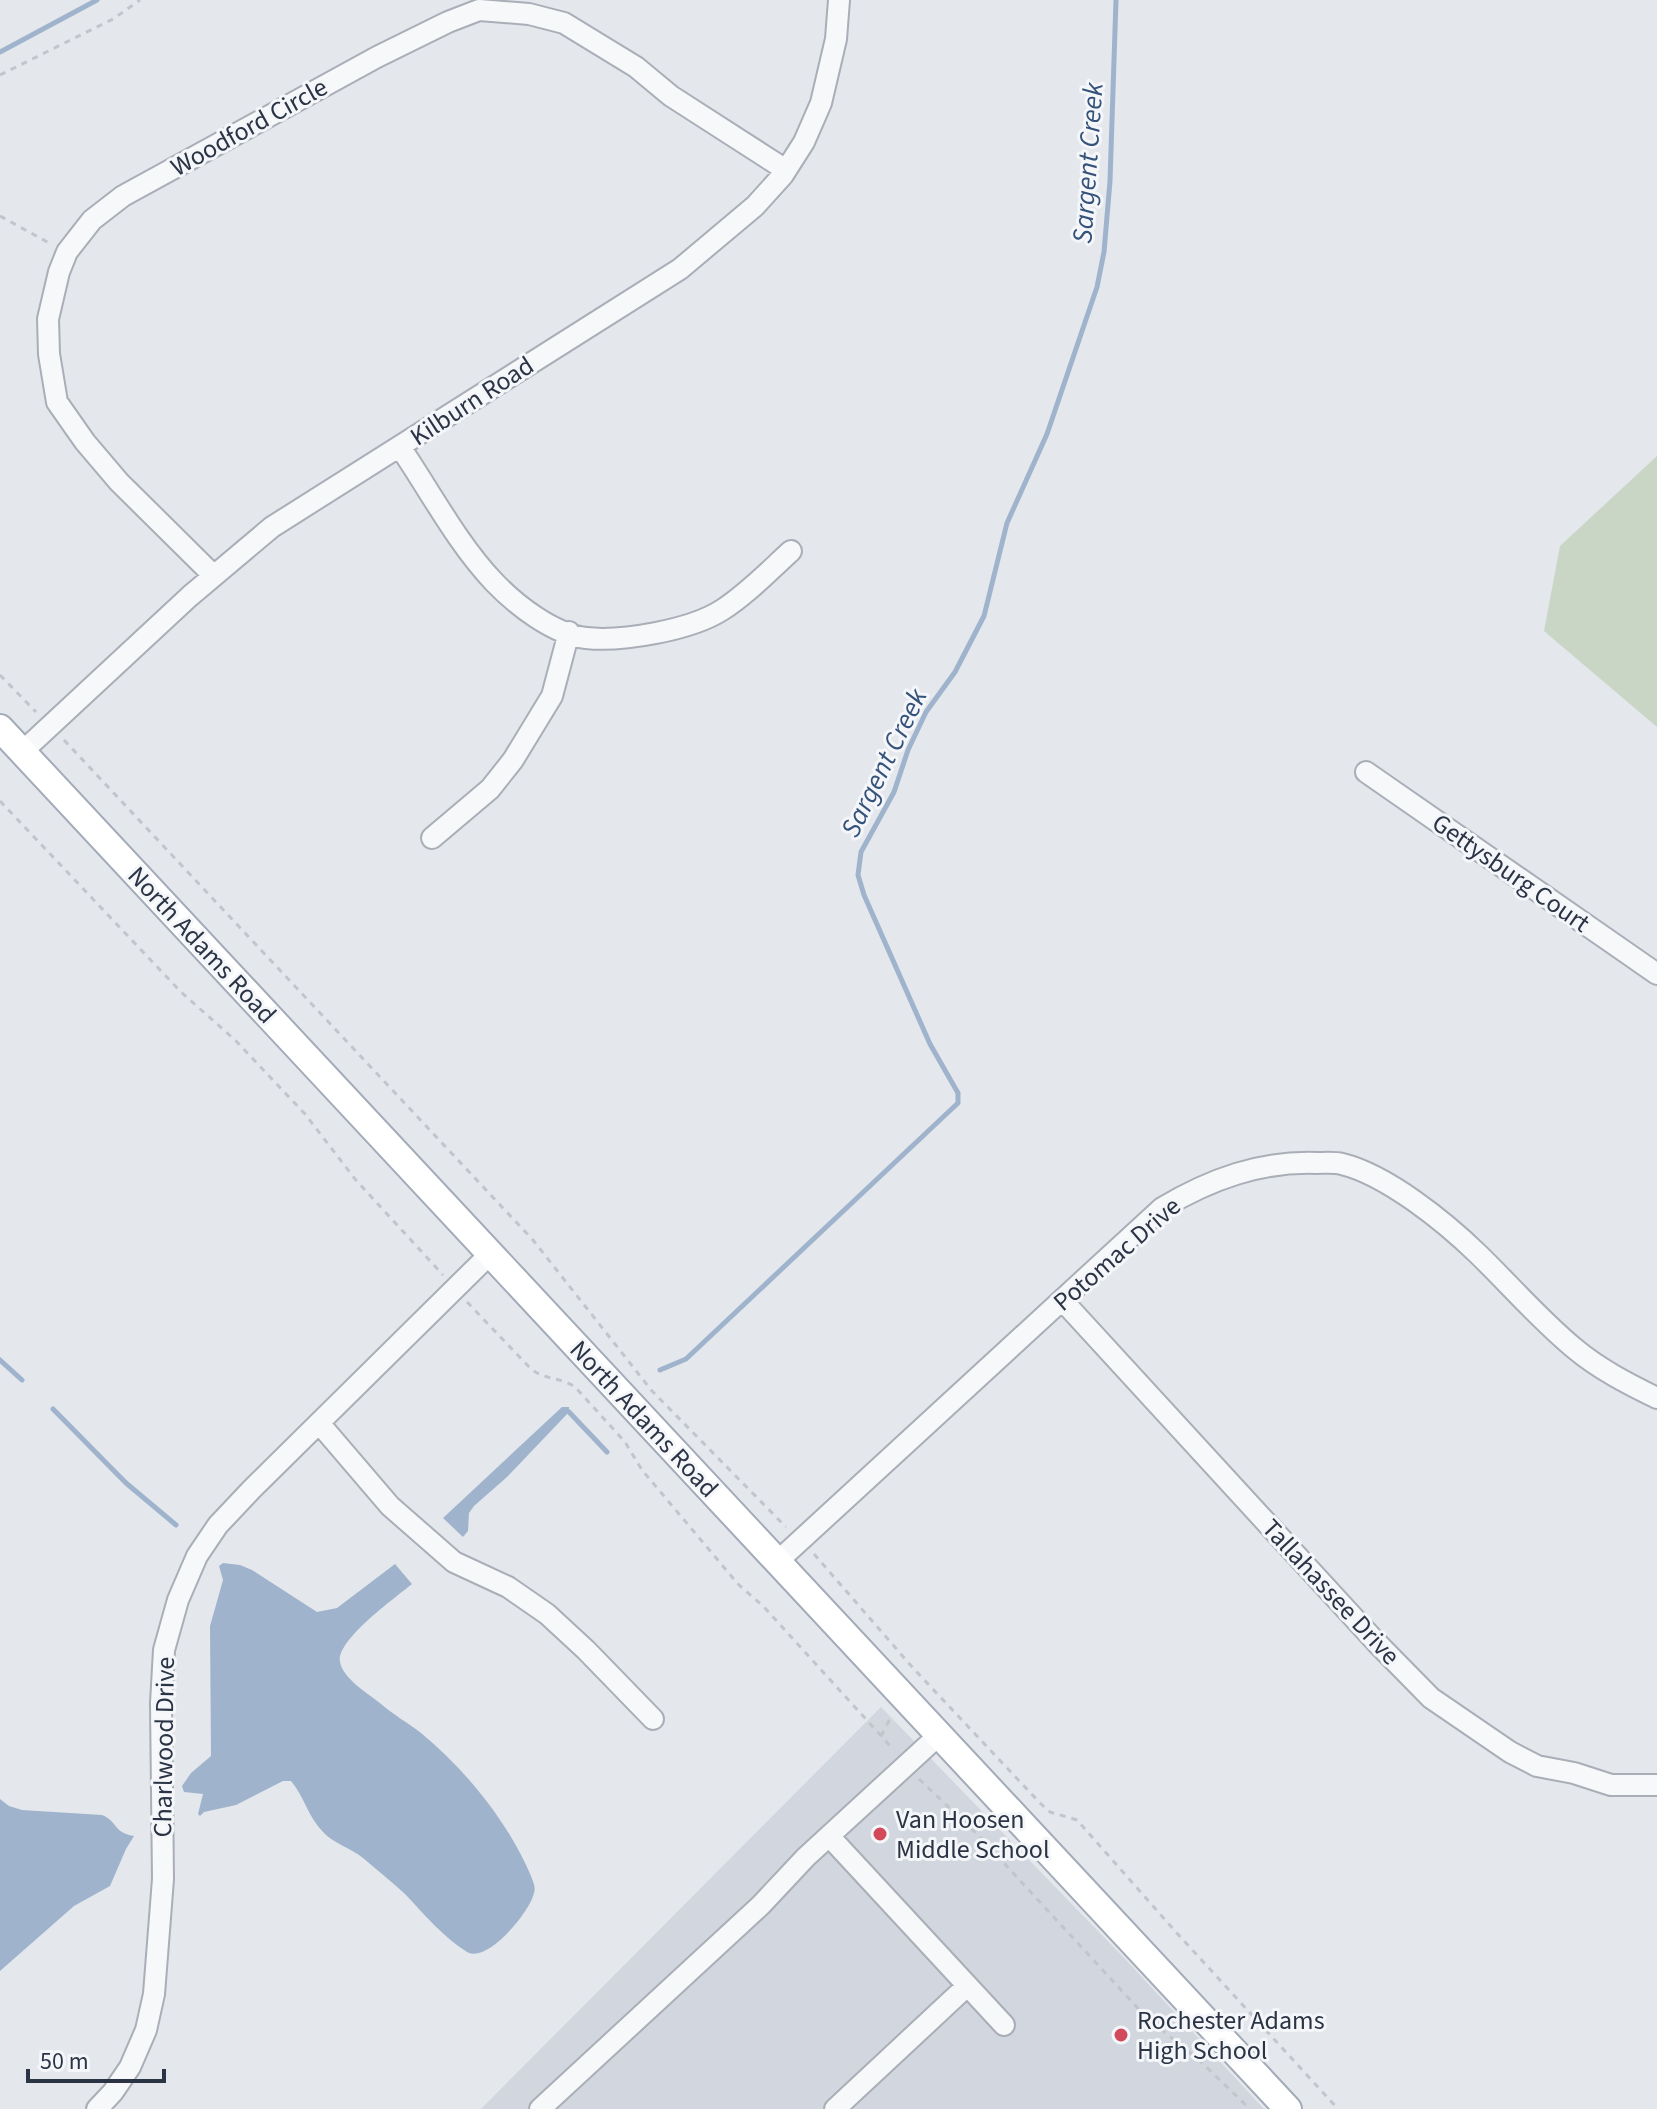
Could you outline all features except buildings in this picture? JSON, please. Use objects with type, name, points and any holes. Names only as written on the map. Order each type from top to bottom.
[{"type":"main road","name":"North Adams Road","points":[[0,728],[1288,2109]]},
{"type":"street","name":"Kilburn Road","points":[[22,752],[272,527],[680,269],[755,206],[786,170],[804,142],[821,103],[836,39],[839,0]]},
{"type":"street","name":"Woodford Circle","points":[[214,576],[119,482],[57,402],[49,354],[48,319],[67,252],[92,220],[132,191],[377,57],[479,10],[529,14],[564,23],[636,67],[671,96],[786,170]]},
{"type":"street","points":[[400,447],[491,579],[542,621],[584,638],[625,637],[668,631],[719,612],[750,589],[791,551]]},
{"type":"street","points":[[432,838],[490,789],[513,760],[552,696],[569,632]]},
{"type":"street","name":"Gettysburg Court","points":[[1366,772],[1657,974]]},
{"type":"street","name":"Potomac Drive","points":[[778,1561],[1162,1208],[1194,1189],[1264,1165],[1292,1162],[1341,1164],[1389,1185],[1429,1211],[1478,1254],[1523,1302],[1575,1349],[1618,1379],[1657,1398]]},
{"type":"street","name":"Charlwood Drive","points":[[97,2109],[130,2067],[146,2030],[154,1994],[163,1879],[161,1703],[164,1650],[178,1600],[197,1556],[218,1525],[490,1254]]},
{"type":"street","name":"Tallahassee Drive","points":[[1063,1301],[1431,1698],[1510,1752],[1537,1766],[1574,1773],[1611,1785],[1657,1785]]},
{"type":"street","points":[[319,1423],[390,1506],[454,1562],[508,1587],[547,1614],[653,1719]]},
{"type":"street","points":[[540,2109],[939,1735]]},
{"type":"street","points":[[829,1836],[1004,2025]]},
{"type":"street","points":[[835,2109],[967,1986]]},
{"type":"path","points":[[0,75],[113,19],[140,0]]},
{"type":"path","points":[[0,216],[67,252]]},
{"type":"path","points":[[0,675],[39,716]]},
{"type":"path","points":[[61,737],[533,1240],[652,1391],[781,1522]]},
{"type":"path","points":[[0,801],[180,991],[228,1033],[288,1096],[355,1179],[444,1276]]},
{"type":"path","points":[[464,1298],[531,1369],[543,1377],[566,1382],[576,1388],[625,1442],[642,1470],[738,1584],[764,1607],[893,1750]]},
{"type":"path","points":[[815,1555],[913,1668],[1040,1803],[1050,1812],[1077,1820],[1338,2109]]},
{"type":"path","points":[[881,1737],[890,1718]]},
{"type":"path","points":[[918,1779],[978,1835],[1146,2017],[1200,2061],[1250,2109]]},
{"type":"shaded area","name":"Van Hoosen Middle School","points":[[881,1707],[1127,1961],[1264,2109],[481,2109]]},
{"type":"green space","points":[[1657,456],[1657,727],[1544,631],[1560,546]]},
{"type":"water","points":[[562,1407],[569,1407],[569,1412],[507,1477],[474,1506],[469,1513],[468,1531],[463,1537],[443,1518]]},
{"type":"water","points":[[223,1563],[252,1570],[317,1612],[337,1608],[395,1564],[412,1584],[357,1631],[347,1642],[340,1662],[357,1686],[421,1733],[470,1780],[522,1856],[533,1882],[534,1893],[525,1912],[496,1944],[475,1954],[467,1952],[450,1939],[390,1880],[323,1832],[291,1781],[283,1781],[236,1805],[204,1812],[200,1816],[198,1814],[203,1794],[184,1792],[182,1786],[191,1773],[211,1756],[210,1626],[223,1580],[219,1566]]},
{"type":"water","points":[[0,1799],[22,1810],[102,1815],[122,1832],[134,1836],[110,1886],[74,1906],[0,1971]]},
{"type":"waterway","points":[[0,52],[97,0]]},
{"type":"waterway","name":"Sargent Creek","points":[[660,1370],[686,1359],[958,1103],[958,1093],[930,1044],[864,895],[858,875],[861,852],[894,792],[908,750],[926,712],[955,672],[984,616],[1007,523],[1047,434],[1097,287],[1104,252],[1110,181],[1116,0]]},
{"type":"waterway","points":[[0,1360],[22,1380]]},
{"type":"waterway","points":[[53,1409],[126,1483],[176,1525]]},
{"type":"waterway","points":[[569,1412],[607,1452]]},
{"type":"place","name":"Van Hoosen Middle School","points":[[880,1834]]},
{"type":"place","name":"Rochester Adams High School","points":[[1121,2035]]}]
